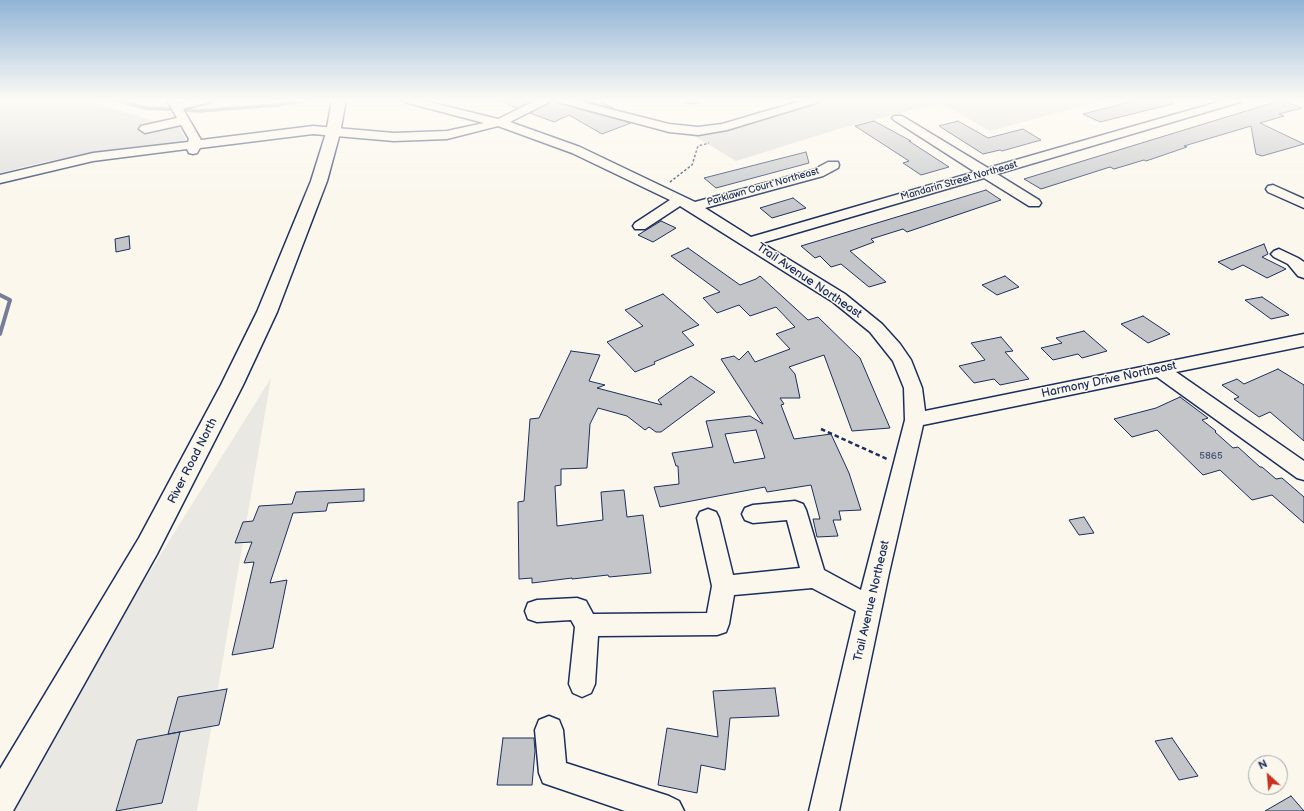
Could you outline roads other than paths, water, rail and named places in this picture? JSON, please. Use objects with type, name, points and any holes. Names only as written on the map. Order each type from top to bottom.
[{"type":"main road","name":"River Road North","points":[[0,801],[148,546],[232,385],[267,312],[298,237],[319,181],[332,138]]},
{"type":"street","points":[[192,138],[194,142]]},
{"type":"street","points":[[0,178],[75,162],[85,163],[212,138]]},
{"type":"street","points":[[194,142],[258,138]]},
{"type":"street","name":"Trail Avenue Northeast","points":[[543,138],[576,150],[661,190],[693,207],[839,298],[868,320],[885,338],[894,348],[908,373],[915,401],[915,420],[870,606],[824,811]]},
{"type":"street","points":[[930,138],[1034,203]]},
{"type":"street","name":"Mandarin Street Northeast","points":[[750,242],[1107,138]]},
{"type":"street","name":"Parklawn Court Northeast","points":[[693,207],[818,173],[833,165]]},
{"type":"street","points":[[1273,189],[1304,204]]},
{"type":"street","points":[[640,226],[680,200]]},
{"type":"street","points":[[1279,254],[1292,261],[1304,273]]},
{"type":"street","name":"Harmony Drive Northeast","points":[[915,420],[1304,340]]},
{"type":"street","points":[[1160,370],[1304,472]]},
{"type":"street","points":[[753,514],[796,510],[814,577]]},
{"type":"street","points":[[587,625],[717,624],[724,586],[708,518]]},
{"type":"street","points":[[724,586],[814,577],[870,606]]},
{"type":"street","points":[[537,611],[577,608],[587,625],[582,684]]},
{"type":"street","points":[[549,730],[553,773],[669,811]]},
{"type":"waterway","points":[[0,295],[10,300],[0,334]]}]
